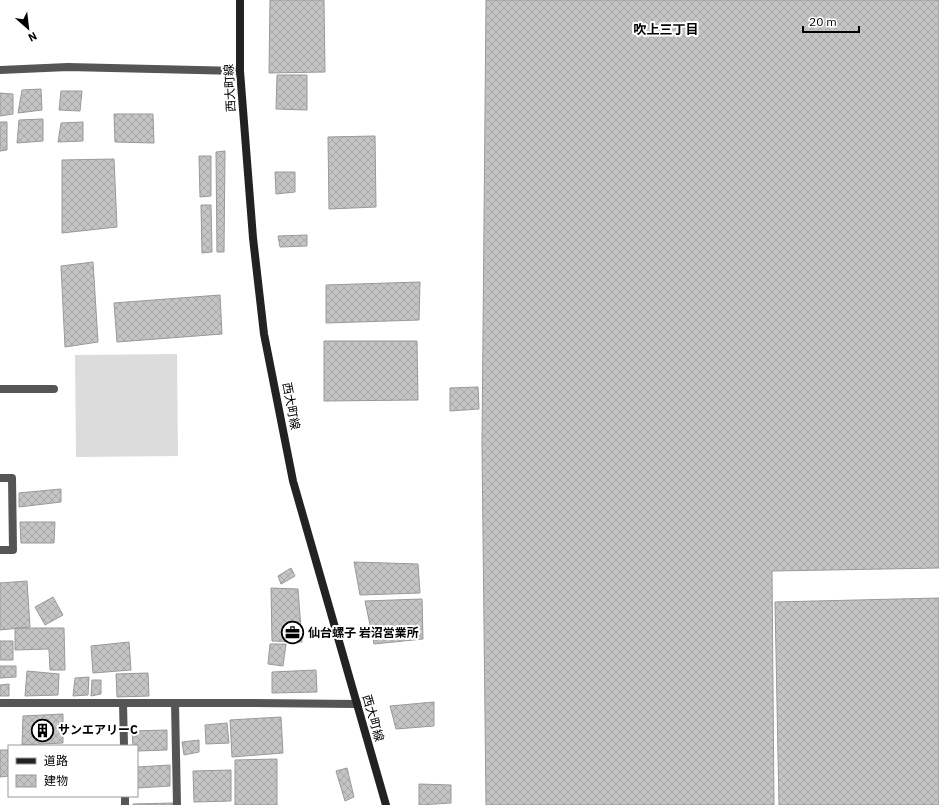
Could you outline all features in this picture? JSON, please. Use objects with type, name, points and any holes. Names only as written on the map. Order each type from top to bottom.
[{"type":"street","name":"西大町線","points":[[240,0],[240,71],[253,238],[264,334],[293,481],[386,805]]},
{"type":"street","points":[[0,70],[68,67],[240,71]]},
{"type":"street","points":[[0,389],[54,389]]},
{"type":"street","points":[[0,478],[12,478],[13,550],[0,550]]},
{"type":"street","points":[[0,703],[357,704]]},
{"type":"street","points":[[123,703],[124,745]]},
{"type":"street","points":[[175,703],[177,805]]},
{"type":"shaded area","points":[[177,354],[178,456],[76,457],[75,355]]},
{"type":"building","points":[[270,0],[324,0],[325,72],[269,73]]},
{"type":"building","points":[[486,0],[939,0],[939,568],[772,571],[774,805],[486,805],[482,444]]},
{"type":"building","points":[[277,75],[307,75],[307,110],[276,109]]},
{"type":"building","points":[[41,89],[42,110],[18,113],[22,90]]},
{"type":"building","points":[[61,91],[82,91],[80,111],[59,110]]},
{"type":"building","points":[[0,93],[13,94],[13,114],[0,116]]},
{"type":"building","points":[[114,114],[153,114],[154,143],[115,142]]},
{"type":"building","points":[[43,119],[43,141],[17,143],[19,120]]},
{"type":"building","points":[[0,122],[7,122],[7,150],[0,151]]},
{"type":"building","points":[[83,122],[83,141],[58,142],[61,123]]},
{"type":"building","points":[[375,136],[376,207],[329,209],[328,137]]},
{"type":"building","points":[[225,151],[224,252],[217,252],[216,152]]},
{"type":"building","points":[[199,156],[211,156],[211,196],[200,197]]},
{"type":"building","points":[[114,159],[117,227],[62,233],[62,160]]},
{"type":"building","points":[[275,172],[295,172],[295,192],[276,194]]},
{"type":"building","points":[[201,205],[211,205],[212,252],[202,253]]},
{"type":"building","points":[[307,235],[307,246],[280,247],[278,236]]},
{"type":"building","points":[[93,262],[98,342],[65,347],[61,266]]},
{"type":"building","points":[[420,282],[419,320],[326,323],[326,285]]},
{"type":"building","points":[[220,295],[222,334],[117,342],[114,303]]},
{"type":"building","points":[[324,341],[417,341],[418,400],[324,401]]},
{"type":"building","points":[[478,387],[479,409],[450,411],[450,388]]},
{"type":"building","points":[[61,489],[61,502],[19,507],[19,493]]},
{"type":"building","points":[[20,522],[55,522],[54,543],[21,543]]},
{"type":"building","points":[[354,562],[418,564],[420,593],[360,595]]},
{"type":"building","points":[[291,568],[295,576],[281,584],[278,576]]},
{"type":"building","points":[[27,581],[30,627],[0,630],[0,583]]},
{"type":"building","points":[[271,588],[298,589],[302,642],[272,641]]},
{"type":"building","points":[[53,597],[63,615],[45,625],[35,607]]},
{"type":"building","points":[[939,598],[939,805],[779,805],[775,602]]},
{"type":"building","points":[[422,599],[423,639],[374,644],[365,601]]},
{"type":"building","points":[[15,628],[64,628],[65,670],[50,670],[49,649],[15,650]]},
{"type":"building","points":[[0,641],[13,641],[13,660],[0,660]]},
{"type":"building","points":[[129,642],[131,670],[93,673],[91,646]]},
{"type":"building","points":[[270,644],[286,644],[283,666],[268,664]]},
{"type":"building","points":[[0,666],[16,666],[16,677],[0,678]]},
{"type":"building","points":[[316,670],[317,692],[272,693],[272,672]]},
{"type":"building","points":[[27,671],[59,674],[58,695],[25,696]]},
{"type":"building","points":[[148,673],[149,696],[117,697],[116,674]]},
{"type":"building","points":[[89,677],[88,695],[73,696],[75,678]]},
{"type":"building","points":[[92,680],[101,680],[101,694],[91,696]]},
{"type":"building","points":[[9,684],[9,696],[0,696],[0,685]]},
{"type":"building","points":[[434,702],[434,726],[396,729],[390,706]]},
{"type":"building","name":"サンエアリーC","points":[[63,714],[63,743],[22,745],[23,716]]},
{"type":"building","points":[[281,717],[283,753],[232,757],[230,720]]},
{"type":"building","points":[[227,723],[229,743],[206,744],[205,725]]},
{"type":"building","points":[[167,730],[167,750],[138,751],[138,745],[133,745],[132,731]]},
{"type":"building","points":[[199,740],[199,752],[184,755],[182,742]]},
{"type":"building","points":[[0,750],[8,750],[8,776],[0,777]]},
{"type":"building","points":[[277,759],[277,805],[235,805],[235,760]]},
{"type":"building","points":[[170,765],[170,786],[138,788],[138,767]]},
{"type":"building","points":[[347,768],[354,797],[345,801],[336,771]]},
{"type":"building","points":[[231,770],[231,801],[194,802],[193,771]]},
{"type":"building","points":[[419,784],[451,785],[451,803],[419,805]]},
{"type":"building","points":[[173,803],[172,805],[133,805],[133,804]]},
{"type":"place","name":"仙台螺子 岩沼営業所","points":[[293,633]]},
{"type":"place","name":"サンエアリーC","points":[[43,730]]},
{"type":"district","name":"吹上三丁目","points":[[666,29]]}]
